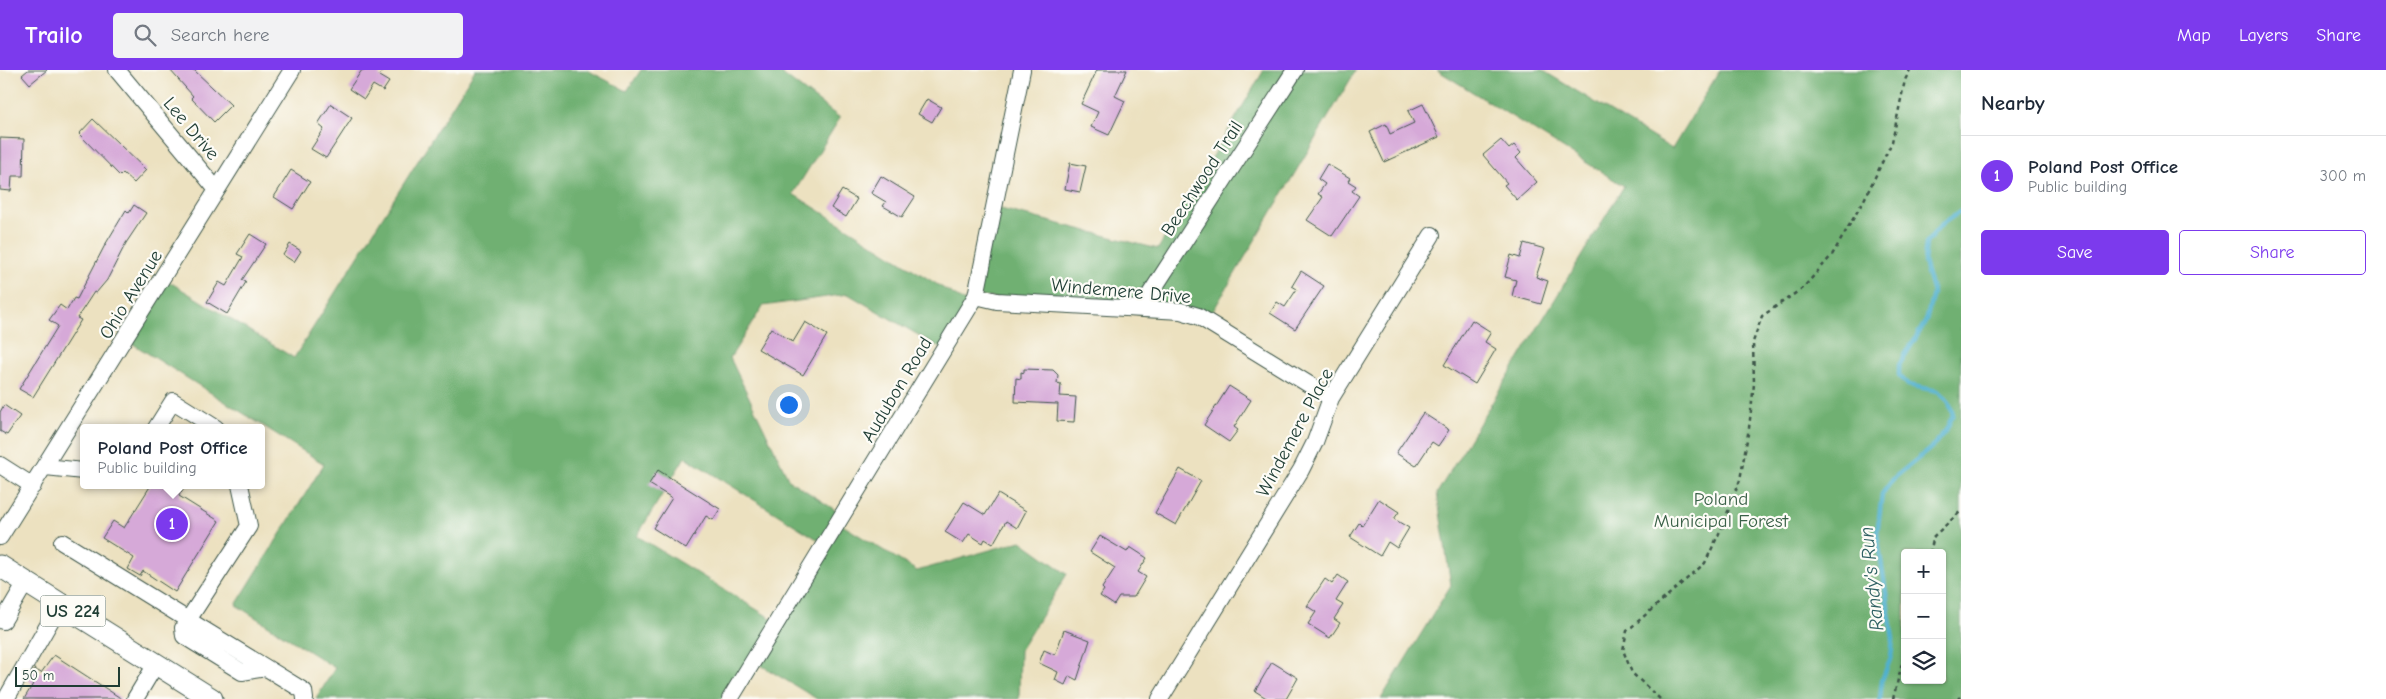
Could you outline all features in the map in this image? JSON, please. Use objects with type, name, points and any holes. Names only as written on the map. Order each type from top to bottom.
[{"type":"main road","name":"US 224","points":[[0,566],[212,699]]},
{"type":"street","name":"Lee Drive","points":[[117,70],[216,190]]},
{"type":"street","name":"Ohio Avenue","points":[[0,537],[46,467],[292,70]]},
{"type":"street","name":"Audubon Road","points":[[730,699],[976,296],[1022,70]]},
{"type":"street","name":"Beechwood Trail","points":[[1141,308],[1295,70]]},
{"type":"street","name":"Windemere Place","points":[[1160,699],[1301,470],[1315,442],[1331,398],[1432,235]]},
{"type":"street","name":"Windemere Drive","points":[[976,296],[997,301],[1181,311],[1198,316],[1331,398]]},
{"type":"street","points":[[159,424],[173,401],[210,424]]},
{"type":"street","points":[[0,464],[33,486]]},
{"type":"street","points":[[46,467],[80,471]]},
{"type":"street","points":[[188,620],[249,526],[241,489]]},
{"type":"street","points":[[62,542],[304,691],[305,699]]},
{"type":"street","points":[[3,621],[26,582]]},
{"type":"street","points":[[6,699],[52,620],[57,602]]},
{"type":"street","points":[[135,699],[151,660]]},
{"type":"path","points":[[1660,699],[1632,673],[1623,650],[1627,631],[1705,563],[1722,527],[1740,480],[1752,402],[1753,342],[1762,316],[1802,288],[1832,255],[1864,200],[1892,142],[1905,80],[1910,70]]},
{"type":"path","points":[[1931,549],[1934,536],[1961,511]]},
{"type":"path","points":[[1893,699],[1901,668]]},
{"type":"green space","points":[[475,70],[587,70],[627,91],[641,70],[777,70],[840,118],[793,194],[970,305],[944,350],[848,294],[763,306],[730,358],[789,480],[843,515],[839,523],[917,571],[1021,541],[1067,574],[1020,650],[1019,699],[817,699],[754,661],[730,699],[316,699],[335,668],[236,605],[324,464],[265,427],[265,424],[260,424],[125,339],[163,278],[294,358]],"holes":[[[685,457],[825,544],[777,622],[637,536]]]},
{"type":"green space","points":[[1264,70],[1356,70],[1207,321],[976,296],[993,207],[1158,249]]},
{"type":"green space","name":"Poland Municipal Forest","points":[[1437,70],[1542,70],[1672,149],[1720,70],[1961,70],[1961,699],[1381,699],[1451,585],[1437,493],[1624,186]]},
{"type":"building","points":[[28,70],[47,70],[30,84],[22,75]]},
{"type":"building","points":[[170,70],[194,70],[231,105],[214,122],[191,98],[193,96]]},
{"type":"building","points":[[362,70],[383,70],[379,76],[389,82],[383,91],[373,85],[364,99],[349,89]]},
{"type":"building","points":[[1097,70],[1127,70],[1115,96],[1125,101],[1109,135],[1091,127],[1098,112],[1081,104]]},
{"type":"building","points":[[927,99],[941,107],[932,122],[918,114]]},
{"type":"building","points":[[331,104],[352,118],[326,158],[311,149],[324,129],[318,124]]},
{"type":"building","points":[[1423,104],[1439,137],[1384,162],[1370,132],[1386,124],[1390,134],[1414,123],[1408,111]]},
{"type":"building","points":[[93,119],[146,170],[134,183],[123,173],[120,176],[79,134]]},
{"type":"building","points":[[0,138],[24,139],[23,176],[12,176],[11,191],[0,190]]},
{"type":"building","points":[[1501,140],[1509,149],[1514,145],[1521,153],[1516,158],[1537,182],[1517,200],[1504,185],[1507,183],[1483,155]]},
{"type":"building","points":[[1070,163],[1086,166],[1080,192],[1065,189]]},
{"type":"building","points":[[1327,164],[1350,178],[1348,181],[1356,186],[1352,191],[1359,196],[1332,236],[1307,220],[1323,197],[1318,194],[1325,184],[1318,179]]},
{"type":"building","points":[[291,170],[310,182],[293,209],[274,197]]},
{"type":"building","points":[[881,176],[915,197],[902,217],[883,206],[886,202],[871,193]]},
{"type":"building","points":[[842,190],[857,199],[846,217],[831,208]]},
{"type":"building","points":[[134,205],[146,213],[126,243],[107,280],[96,293],[94,292],[77,318],[81,320],[33,397],[19,389],[58,326],[49,320],[60,305],[67,310],[74,298],[77,299],[105,245],[126,210],[129,213]]},
{"type":"building","points":[[250,234],[266,244],[242,280],[246,282],[227,314],[207,302],[219,282],[226,286],[243,257],[237,254]]},
{"type":"building","points":[[1524,243],[1545,249],[1536,277],[1548,281],[1541,304],[1512,296],[1516,280],[1505,277],[1511,255],[1520,258]]},
{"type":"building","points":[[290,244],[301,251],[294,262],[283,255]]},
{"type":"building","points":[[1301,271],[1324,286],[1295,329],[1270,313],[1277,302],[1285,307],[1297,289],[1292,286]]},
{"type":"building","points":[[1472,320],[1491,332],[1485,342],[1496,349],[1475,384],[1444,365]]},
{"type":"building","points":[[805,322],[827,335],[803,375],[758,349],[771,328],[793,342]]},
{"type":"building","points":[[1024,369],[1053,370],[1058,375],[1057,383],[1061,384],[1060,396],[1076,397],[1074,422],[1057,421],[1058,404],[1015,402],[1016,378],[1021,379],[1021,372],[1024,373]]},
{"type":"building","points":[[1229,386],[1251,400],[1234,427],[1238,430],[1229,442],[1204,425]]},
{"type":"building","points":[[4,405],[20,416],[7,435],[0,431],[0,412]]},
{"type":"building","points":[[1423,413],[1449,430],[1438,446],[1432,442],[1416,466],[1396,453]]},
{"type":"building","points":[[1180,469],[1201,481],[1176,525],[1155,513]]},
{"type":"building","points":[[658,470],[720,509],[713,520],[706,516],[686,549],[653,528],[672,498],[649,484]]},
{"type":"building","points":[[148,489],[183,489],[179,496],[219,521],[175,592],[143,571],[140,576],[128,569],[134,558],[102,538],[113,521],[124,528]]},
{"type":"building","points":[[998,494],[1026,511],[1017,528],[1006,521],[993,544],[985,539],[983,543],[969,534],[963,543],[945,532],[964,502],[985,515]]},
{"type":"building","points":[[1379,499],[1399,512],[1394,519],[1409,528],[1397,548],[1388,542],[1380,556],[1350,537],[1359,523],[1362,526]]},
{"type":"building","points":[[1100,536],[1127,552],[1130,547],[1147,558],[1138,572],[1146,577],[1134,597],[1119,597],[1114,605],[1100,596],[1104,590],[1102,588],[1115,568],[1090,552]]},
{"type":"building","points":[[1338,575],[1348,582],[1336,601],[1343,605],[1334,619],[1340,623],[1330,638],[1308,624],[1316,612],[1307,606],[1325,579],[1332,584]]},
{"type":"building","points":[[1064,630],[1090,640],[1077,680],[1069,676],[1065,685],[1055,680],[1058,672],[1039,663],[1044,650],[1055,655]]},
{"type":"building","points":[[54,655],[122,699],[24,699],[33,684],[28,680],[35,669],[41,673]]},
{"type":"building","points":[[1272,662],[1298,678],[1286,699],[1268,699],[1255,691]]},
{"type":"waterway","name":"Randy's Run","points":[[1880,699],[1882,680],[1891,657],[1893,639],[1877,534],[1882,494],[1894,478],[1931,448],[1946,430],[1953,415],[1949,402],[1938,391],[1908,385],[1899,375],[1899,365],[1926,321],[1933,293],[1924,262],[1926,243],[1942,224],[1961,211]]},
{"type":"place","name":"Poland Post Office","points":[[172,524]]}]
